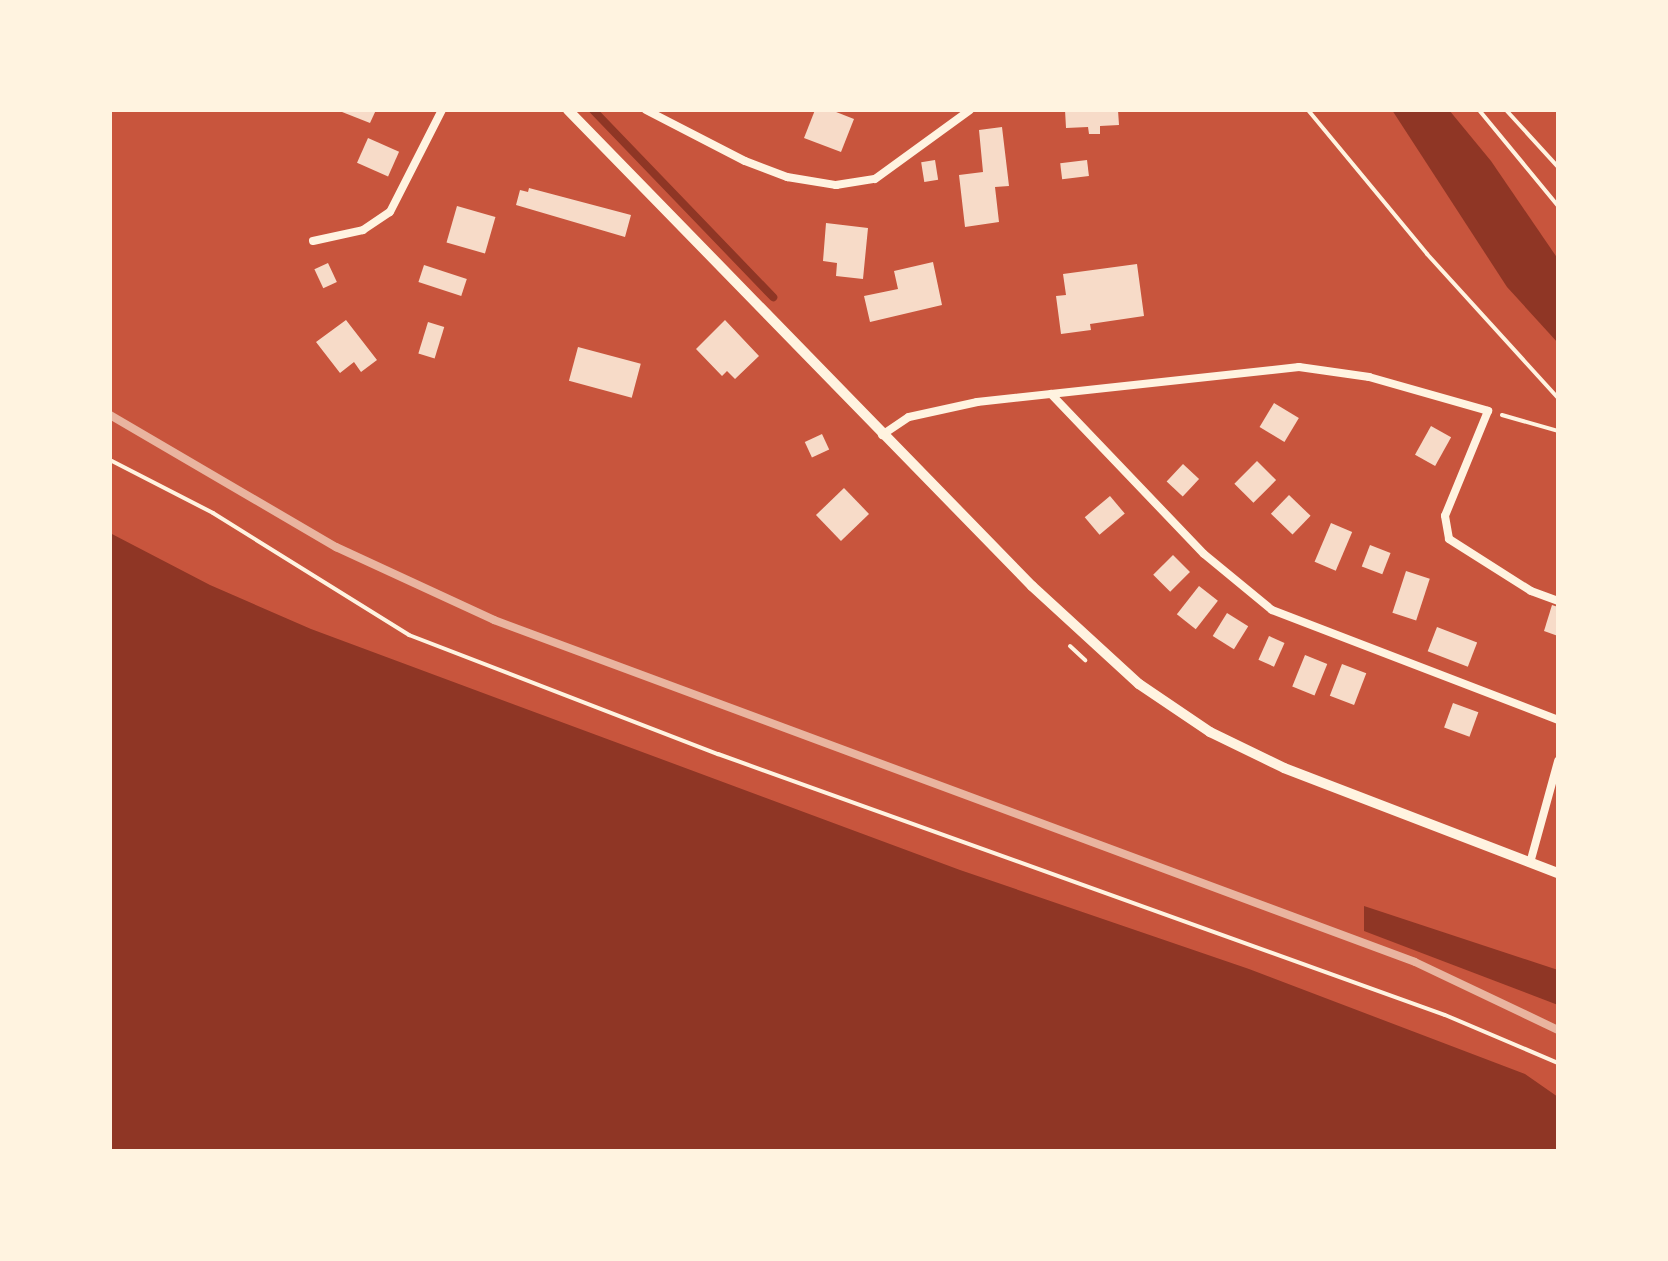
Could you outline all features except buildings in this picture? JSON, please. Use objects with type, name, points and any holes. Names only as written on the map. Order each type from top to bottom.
[{"type":"street","points":[[568,110],[1082,636],[1183,714],[1284,768],[1558,874]]},
{"type":"lane","points":[[313,241],[363,230],[390,212],[442,110]]},
{"type":"lane","points":[[646,110],[745,161],[787,176],[836,185],[875,179],[970,110]]},
{"type":"lane","points":[[882,435],[902,420],[928,412],[1051,394],[1299,367],[1369,376],[1488,411],[1444,516],[1449,539],[1531,590],[1558,601]]},
{"type":"lane","points":[[1051,394],[1204,554],[1272,610],[1558,720]]},
{"type":"lane","points":[[1530,862],[1558,760]]},
{"type":"path","points":[[1308,110],[1428,254],[1558,398]]},
{"type":"path","points":[[1479,110],[1558,206]]},
{"type":"path","points":[[1506,110],[1558,167]]},
{"type":"path","points":[[1488,411],[1558,431]]},
{"type":"path","points":[[110,460],[213,513],[408,636],[718,754],[1428,1008],[1558,1064]]},
{"type":"shaded area","points":[[1392,110],[1449,110],[1491,161],[1558,259],[1558,343],[1507,287]]},
{"type":"shaded area","points":[[110,533],[210,585],[311,629],[960,870],[1249,969],[1525,1074],[1558,1097],[1558,1151],[110,1151]]},
{"type":"shaded area","points":[[1364,906],[1558,970],[1558,1005],[1364,931]]},
{"type":"waterway","points":[[593,110],[773,297]]},
{"type":"railway","points":[[110,415],[336,547],[494,620],[1415,962],[1558,1030]]}]
